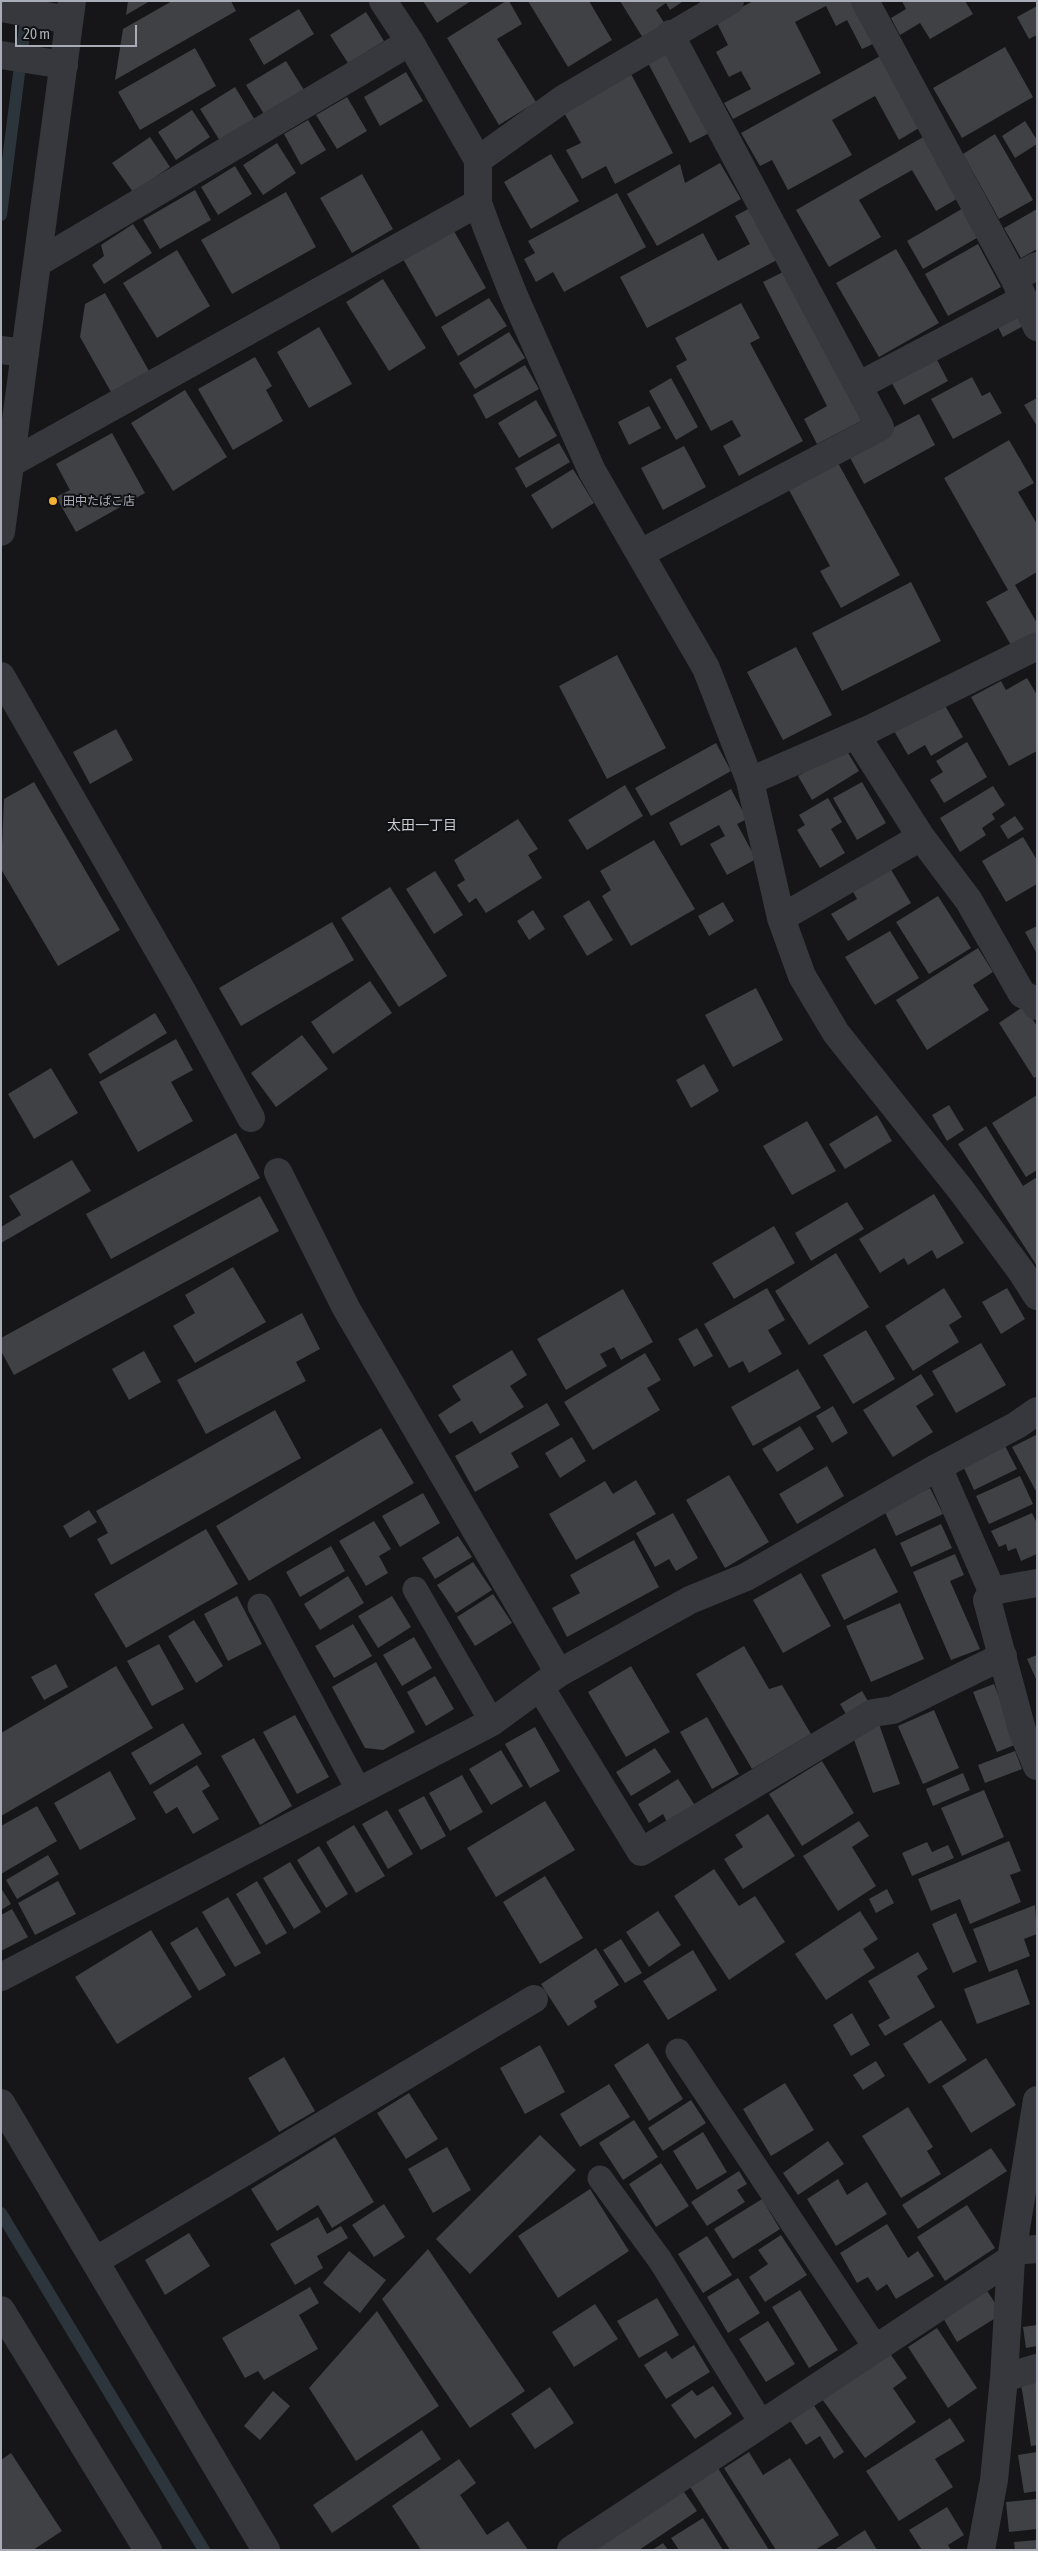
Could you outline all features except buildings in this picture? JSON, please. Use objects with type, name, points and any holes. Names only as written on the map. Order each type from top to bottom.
[{"type":"street","points":[[383,1],[410,42],[478,160],[478,203],[514,296],[592,471],[706,668],[750,781],[781,918],[802,976],[836,1033],[961,1190],[1021,1271],[1037,1296]]},
{"type":"street","points":[[478,160],[563,99],[670,34],[730,1]]},
{"type":"street","points":[[865,1],[1024,282],[1037,327]]},
{"type":"street","points":[[1,8],[38,15],[71,11],[39,262],[13,351],[11,463],[1,532]]},
{"type":"street","points":[[641,553],[880,427],[670,34]]},
{"type":"street","points":[[39,262],[410,42]]},
{"type":"street","points":[[1,55],[64,65]]},
{"type":"street","points":[[11,463],[478,203]]},
{"type":"street","points":[[858,386],[1024,282]]},
{"type":"street","points":[[750,781],[856,735],[1037,646]]},
{"type":"street","points":[[1,676],[182,991],[251,1118]]},
{"type":"street","points":[[856,735],[921,836],[969,901],[1022,994],[1035,1001]]},
{"type":"street","points":[[781,918],[921,836]]},
{"type":"street","points":[[278,1172],[346,1308],[550,1680],[641,1852],[873,1713],[893,1710],[1003,1656]]},
{"type":"street","points":[[1,1977],[492,1722],[550,1680],[690,1600],[746,1577],[938,1467],[1017,1425],[1037,1411]]},
{"type":"street","points":[[938,1467],[992,1591]]},
{"type":"street","points":[[992,1591],[1037,1583]]},
{"type":"street","points":[[992,1591],[987,1600],[1022,1730],[1037,1766]]},
{"type":"street","points":[[95,2261],[534,1999]]},
{"type":"street","points":[[981,2550],[994,2480],[1004,2378],[1021,2253],[1037,2100]]},
{"type":"street","points":[[1,2103],[266,2550]]},
{"type":"street","points":[[570,2550],[1021,2253]]},
{"type":"street","points":[[1,2310],[148,2550]]},
{"type":"street","points":[[1004,2378],[1037,2368]]},
{"type":"lane","points":[[415,1589],[492,1722]]},
{"type":"lane","points":[[260,1606],[359,1791]]},
{"type":"lane","points":[[678,2050],[876,2348]]},
{"type":"lane","points":[[600,2178],[660,2260],[762,2424]]},
{"type":"waterway","points":[[1,215],[27,11]]},
{"type":"waterway","points":[[1,2213],[204,2550]]},
{"type":"place","name":"田中たばこ店","points":[[53,501]]},
{"type":"district","name":"太田一丁目","points":[[422,826]]}]
